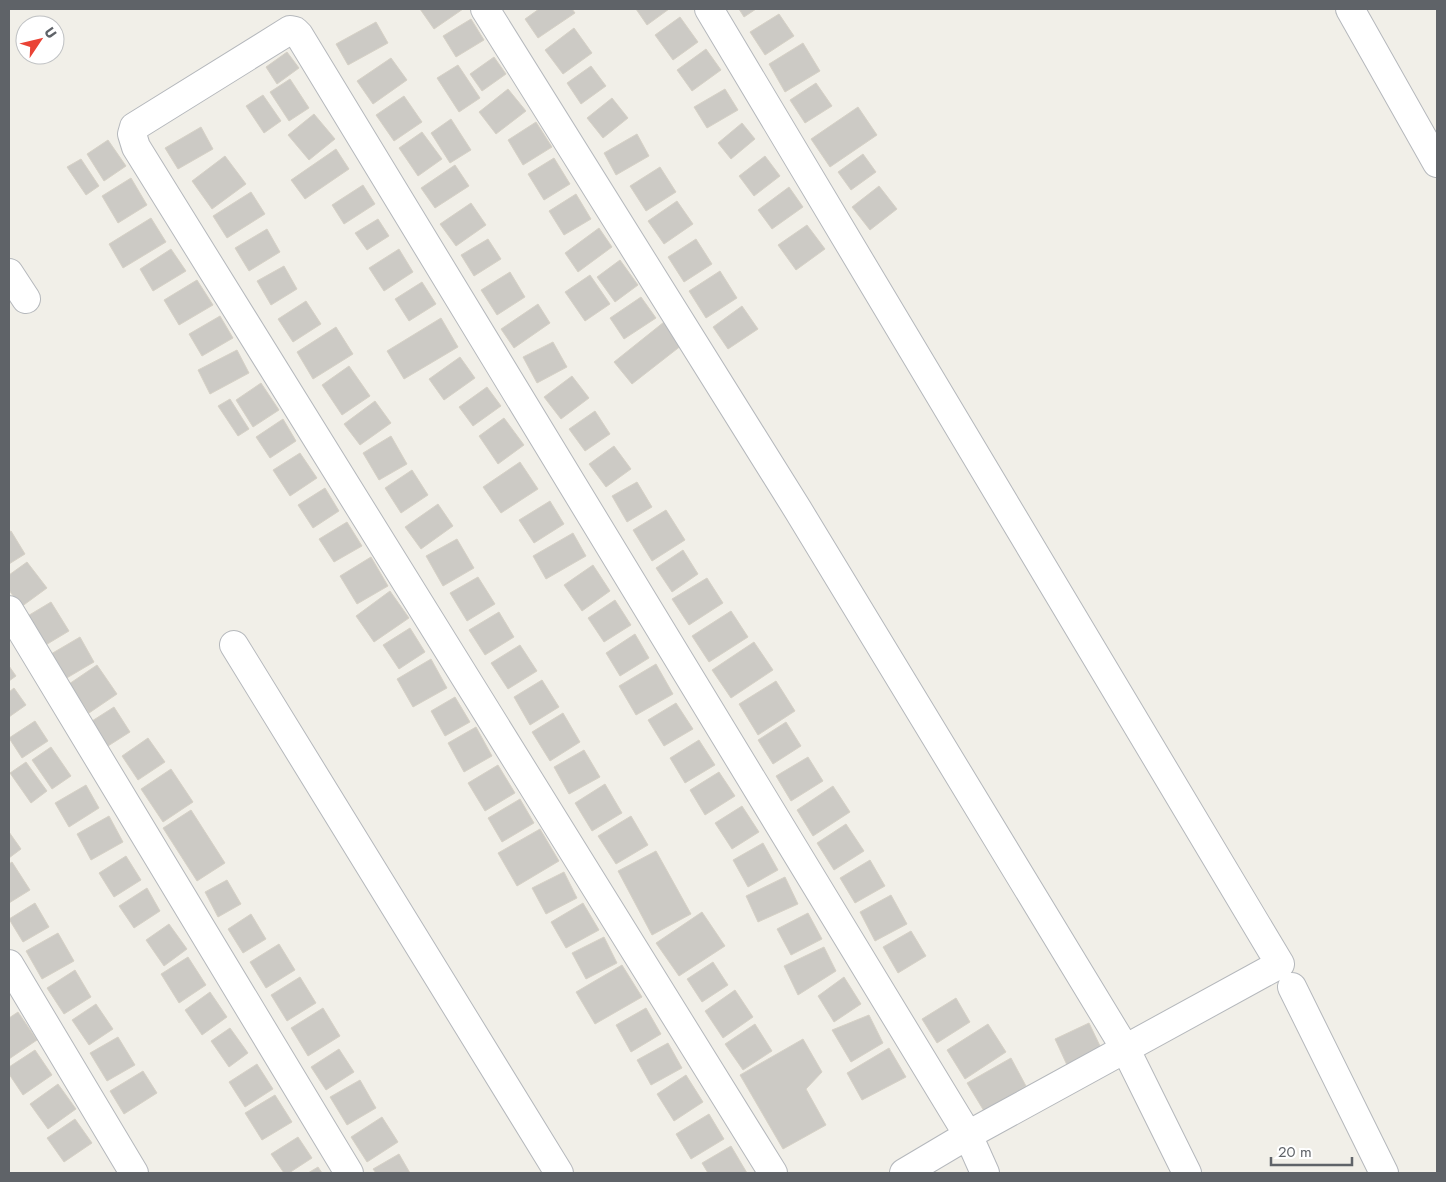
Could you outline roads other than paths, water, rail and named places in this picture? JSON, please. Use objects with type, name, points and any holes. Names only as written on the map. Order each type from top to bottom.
[{"type":"street","points":[[485,9],[798,510],[1126,1050],[1187,1173]]},
{"type":"street","points":[[709,9],[1280,964],[968,1135],[904,1173]]},
{"type":"street","points":[[1350,9],[1437,164]]},
{"type":"street","points":[[773,1173],[136,147],[132,134],[134,126],[290,30],[295,31],[304,44],[968,1135],[985,1173]]},
{"type":"street","points":[[9,273],[26,299]]},
{"type":"street","points":[[9,610],[349,1173]]},
{"type":"street","points":[[234,645],[559,1173]]},
{"type":"street","points":[[9,964],[134,1173]]},
{"type":"street","points":[[1292,987],[1384,1173]]}]
